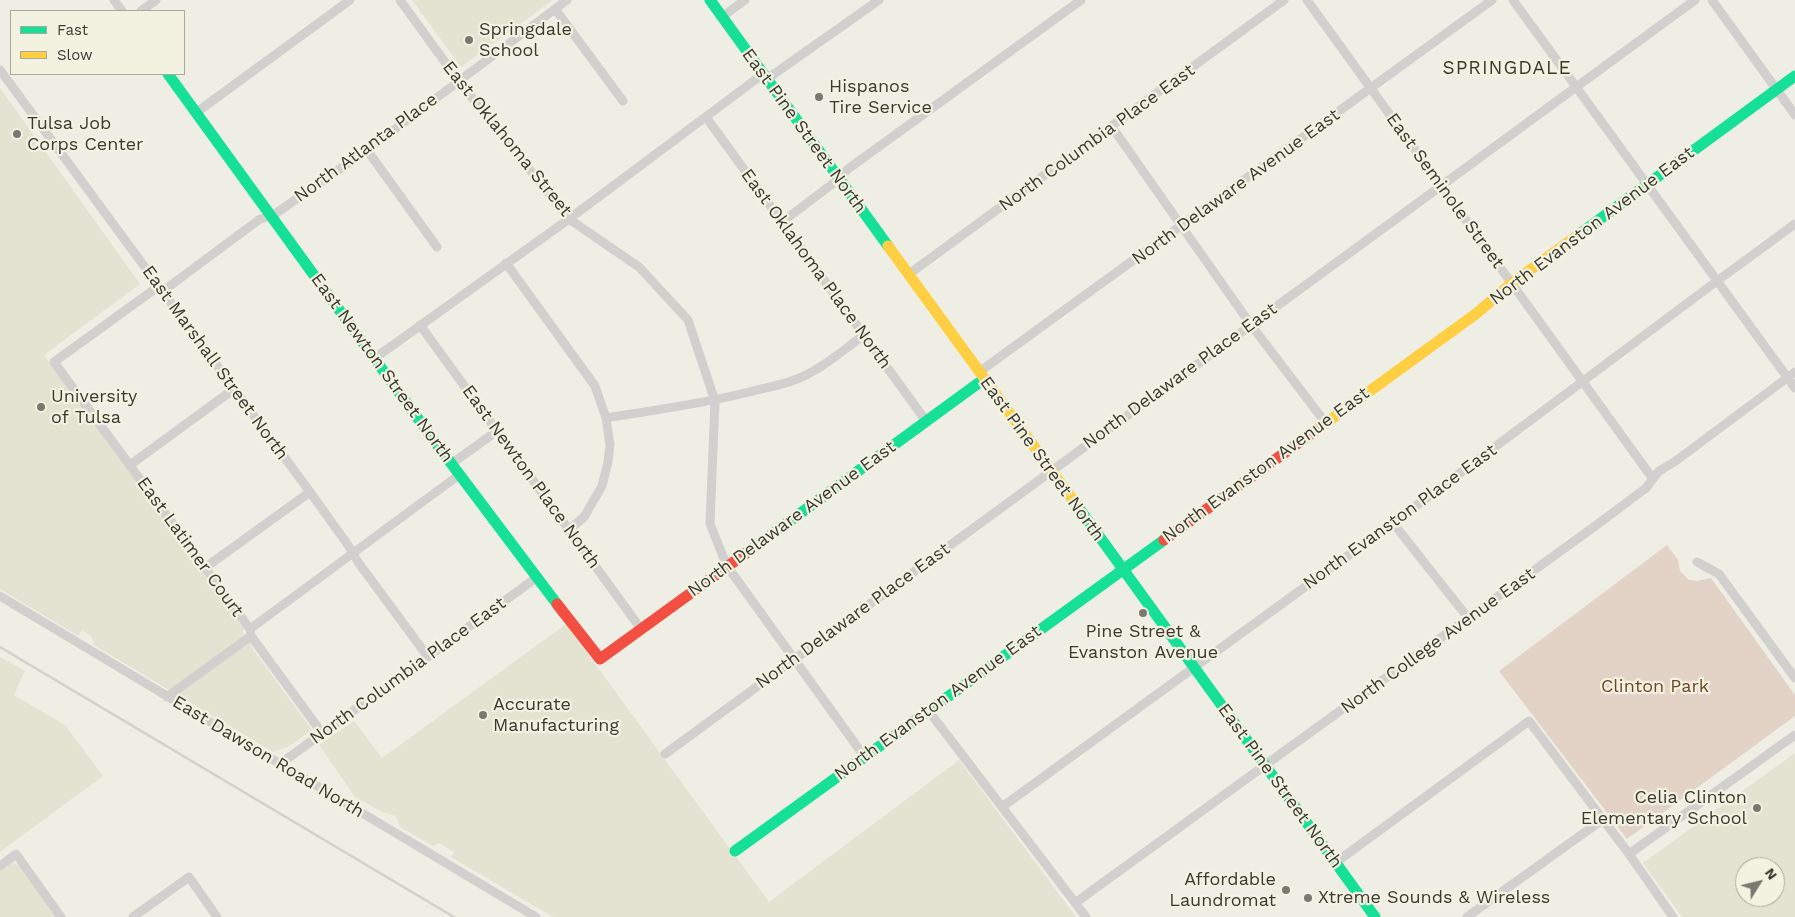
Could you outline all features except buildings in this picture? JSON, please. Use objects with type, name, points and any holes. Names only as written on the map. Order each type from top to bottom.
[{"type":"street","points":[[142,10],[156,0]]},
{"type":"street","points":[[197,112],[350,0]]},
{"type":"street","name":"East Oklahoma Street","points":[[400,0],[458,80],[569,219],[638,267],[688,320],[715,401],[710,524],[727,566],[864,756]]},
{"type":"street","name":"North Atlanta Place","points":[[54,362],[260,219],[272,216],[367,150],[567,0]]},
{"type":"street","name":"East Pine Street North","points":[[710,0],[1375,917]]},
{"type":"street","points":[[722,17],[745,0]]},
{"type":"street","points":[[375,358],[506,262],[569,219],[706,117],[879,0]]},
{"type":"street","points":[[782,222],[856,164],[1081,0]]},
{"type":"street","name":"North Columbia Place East","points":[[909,274],[1284,0]]},
{"type":"street","name":"East Seminole Street","points":[[1307,0],[1653,479]]},
{"type":"street","name":"North Delaware Avenue East","points":[[600,659],[926,421],[982,375],[1182,226],[1492,0]]},
{"type":"street","points":[[1513,0],[1717,280],[1791,375],[1795,388]]},
{"type":"street","name":"North Delaware Place East","points":[[665,754],[1695,0]]},
{"type":"street","points":[[1712,0],[1795,115]]},
{"type":"street","points":[[555,9],[622,100]]},
{"type":"street","name":"East Marshall Street North","points":[[0,70],[310,492],[428,657]]},
{"type":"street","name":"East Newton Street North","points":[[169,75],[459,475],[536,578],[600,659]]},
{"type":"street","name":"North Evanston Avenue East","points":[[735,851],[1477,313],[1512,283],[1795,76]]},
{"type":"street","name":"East Oklahoma Place North","points":[[706,117],[926,421]]},
{"type":"street","points":[[1112,127],[1251,324],[1325,422]]},
{"type":"street","points":[[367,150],[437,247]]},
{"type":"street","name":"North Evanston Place East","points":[[1002,807],[1393,523],[1717,280],[1795,224]]},
{"type":"street","points":[[506,262],[595,386],[606,418],[610,445],[602,486],[584,517],[569,530]]},
{"type":"street","name":"East Newton Place North","points":[[420,325],[641,629]]},
{"type":"street","points":[[606,418],[715,401],[796,379],[826,363],[864,335]]},
{"type":"street","name":"East Latimer Court","points":[[54,362],[206,567],[322,734]]},
{"type":"street","name":"North College Avenue East","points":[[1075,903],[1469,619],[1646,488],[1658,472],[1677,460],[1791,375]]},
{"type":"street","points":[[130,465],[234,389]]},
{"type":"street","points":[[451,464],[497,431]]},
{"type":"street","points":[[167,697],[352,552],[459,475]]},
{"type":"street","points":[[206,567],[310,492]]},
{"type":"street","points":[[1393,523],[1469,619]]},
{"type":"street","points":[[1697,562],[1719,574],[1795,678]]},
{"type":"street","name":"North Columbia Place East","points":[[280,764],[536,578]]},
{"type":"street","name":"East Dawson Road North","points":[[0,596],[536,917]]},
{"type":"street","points":[[928,710],[1086,917]]},
{"type":"street","points":[[1335,863],[1529,721],[1674,917]]},
{"type":"street","points":[[1629,854],[1795,735]]},
{"type":"street","points":[[1467,917],[1602,820]]},
{"type":"street","points":[[0,866],[16,854],[61,917]]},
{"type":"street","points":[[133,917],[189,877],[217,917]]},
{"type":"shaded area","name":"Springdale School","points":[[412,0],[553,0],[461,67]]},
{"type":"shaded area","points":[[0,88],[140,284],[44,355],[244,629],[243,632],[252,648],[312,730],[288,747],[273,752],[94,645],[92,637],[82,630],[78,636],[0,589]]},
{"type":"shaded area","points":[[566,624],[769,902],[959,760],[1076,917],[553,917],[451,857],[454,852],[439,843],[433,846],[400,827],[396,816],[382,812],[355,797],[319,745],[354,721],[382,758]]},
{"type":"shaded area","points":[[0,657],[25,671],[14,695],[65,725],[103,776],[0,852]]},
{"type":"shaded area","name":"Celia Clinton Elementary School","points":[[1795,753],[1795,917],[1682,917],[1643,863]]},
{"type":"shaded area","points":[[12,862],[23,868],[57,917],[0,917],[0,870]]},
{"type":"green space","name":"Clinton Park","points":[[1667,545],[1678,560],[1680,571],[1689,580],[1697,581],[1711,578],[1795,695],[1795,716],[1627,839],[1499,671]]},
{"type":"railway","points":[[0,647],[454,917]]},
{"type":"traffic: fast","points":[[710,0],[888,246]]},
{"type":"traffic: fast","points":[[169,75],[435,442],[557,604]]},
{"type":"traffic: fast","points":[[1581,233],[1795,76]]},
{"type":"traffic: fast","points":[[746,553],[984,379]]},
{"type":"traffic: fast","points":[[1078,507],[1375,917]]},
{"type":"traffic: fast","points":[[735,851],[1164,540]]},
{"type":"traffic: slow","points":[[1319,428],[1477,313],[1512,283],[1581,233]]},
{"type":"traffic: slow","points":[[888,246],[1078,507]]},
{"type":"traffic: jam","points":[[1164,540],[1319,428]]},
{"type":"traffic: jam","points":[[557,604],[600,659],[746,553]]},
{"type":"place","name":"Springdale School","points":[[469,40]]},
{"type":"place","name":"Hispanos Tire Service","points":[[819,97]]},
{"type":"place","name":"Tulsa Job Corps Center","points":[[17,134]]},
{"type":"place","name":"University of Tulsa","points":[[41,407]]},
{"type":"place","name":"Pine Street & Evanston Avenue","points":[[1143,613]]},
{"type":"place","name":"Accurate Manufacturing","points":[[483,715]]},
{"type":"place","name":"Celia Clinton Elementary School","points":[[1757,808]]},
{"type":"place","name":"Affordable Laundromat","points":[[1286,890]]},
{"type":"place","name":"Xtreme Sounds & Wireless","points":[[1308,898]]},
{"type":"district","name":"SPRINGDALE","points":[[1507,68]]}]
